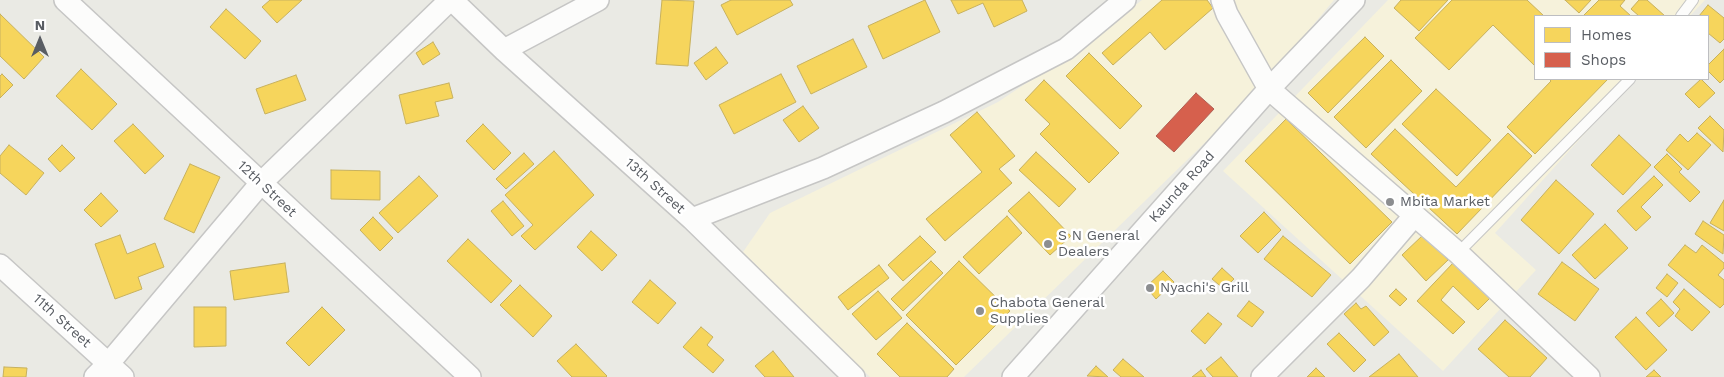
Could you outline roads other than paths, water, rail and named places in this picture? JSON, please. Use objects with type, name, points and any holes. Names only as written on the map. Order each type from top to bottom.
[{"type":"street","name":"12th Street","points":[[65,0],[470,377]]},
{"type":"street","points":[[109,372],[260,183],[451,0]]},
{"type":"street","name":"13th Street","points":[[451,0],[692,219],[854,377]]},
{"type":"street","points":[[504,50],[598,0]]},
{"type":"street","points":[[692,219],[823,168],[944,112],[1066,48],[1125,0]]},
{"type":"street","name":"Kaunda Road","points":[[1013,377],[1270,89],[1354,0]]},
{"type":"street","points":[[1230,5],[1270,89],[1458,253],[1590,377]]},
{"type":"street","points":[[1262,377],[1361,278],[1414,216]]},
{"type":"street","name":"11th Street","points":[[0,266],[109,372]]},
{"type":"lane","points":[[1682,15],[1693,0]]},
{"type":"lane","points":[[1458,253],[1629,80]]},
{"type":"place","name":"Mbita Market","points":[[1390,202]]},
{"type":"place","name":"S N General Dealers","points":[[1048,244]]},
{"type":"place","name":"Nyachi's Grill","points":[[1150,288]]},
{"type":"place","name":"Chabota General Supplies","points":[[980,311]]}]
